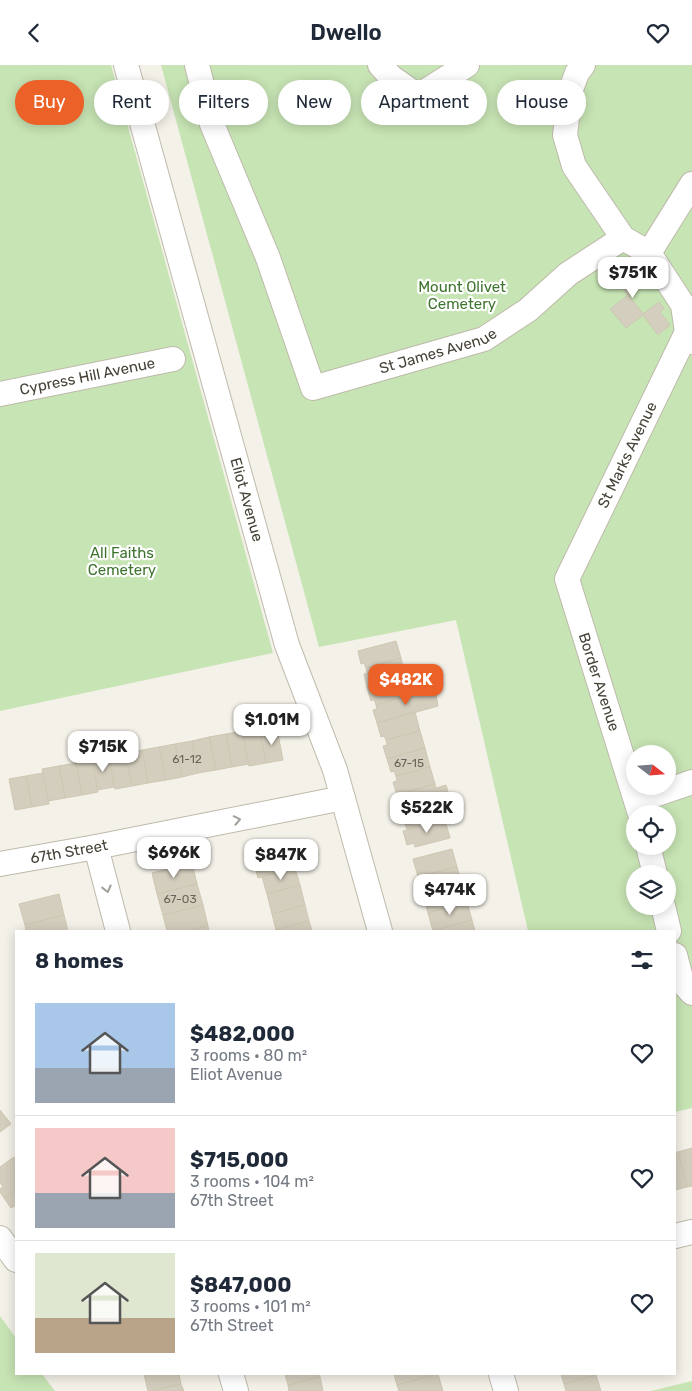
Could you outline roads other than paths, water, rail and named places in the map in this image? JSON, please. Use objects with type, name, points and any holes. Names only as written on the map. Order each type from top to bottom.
[{"type":"street","name":"Eliot Avenue","points":[[126,65],[287,645],[335,770],[380,930]]},
{"type":"street","name":"St James Avenue","points":[[197,65],[212,124],[268,258],[313,388],[484,339],[528,310],[568,274],[624,238]]},
{"type":"street","points":[[380,65],[390,77],[418,96],[467,65]]},
{"type":"street","points":[[582,65],[570,91],[564,135],[574,166],[624,238],[649,253],[683,305],[690,337]]},
{"type":"street","points":[[649,253],[692,184]]},
{"type":"street","name":"St Marks Avenue","points":[[567,579],[690,337]]},
{"type":"street","name":"Cypress Hill Avenue","points":[[0,394],[173,359]]},
{"type":"street","name":"Border Avenue","points":[[567,579],[638,805]]},
{"type":"street","points":[[643,805],[692,782]]},
{"type":"street","name":"67th Street","points":[[0,864],[343,798]]},
{"type":"street","points":[[96,847],[118,930]]},
{"type":"street","points":[[665,915],[669,930]]},
{"type":"street","points":[[676,959],[682,982],[692,993]]},
{"type":"street","points":[[676,1236],[692,1232]]},
{"type":"street","points":[[0,1238],[15,1258]]},
{"type":"street","points":[[231,1375],[236,1391]]},
{"type":"street","points":[[501,1375],[506,1391]]},
{"type":"park label","name":"Mount Olivet Cemetery","points":[[462,296]]},
{"type":"park label","name":"All Faiths Cemetery","points":[[122,562]]}]
